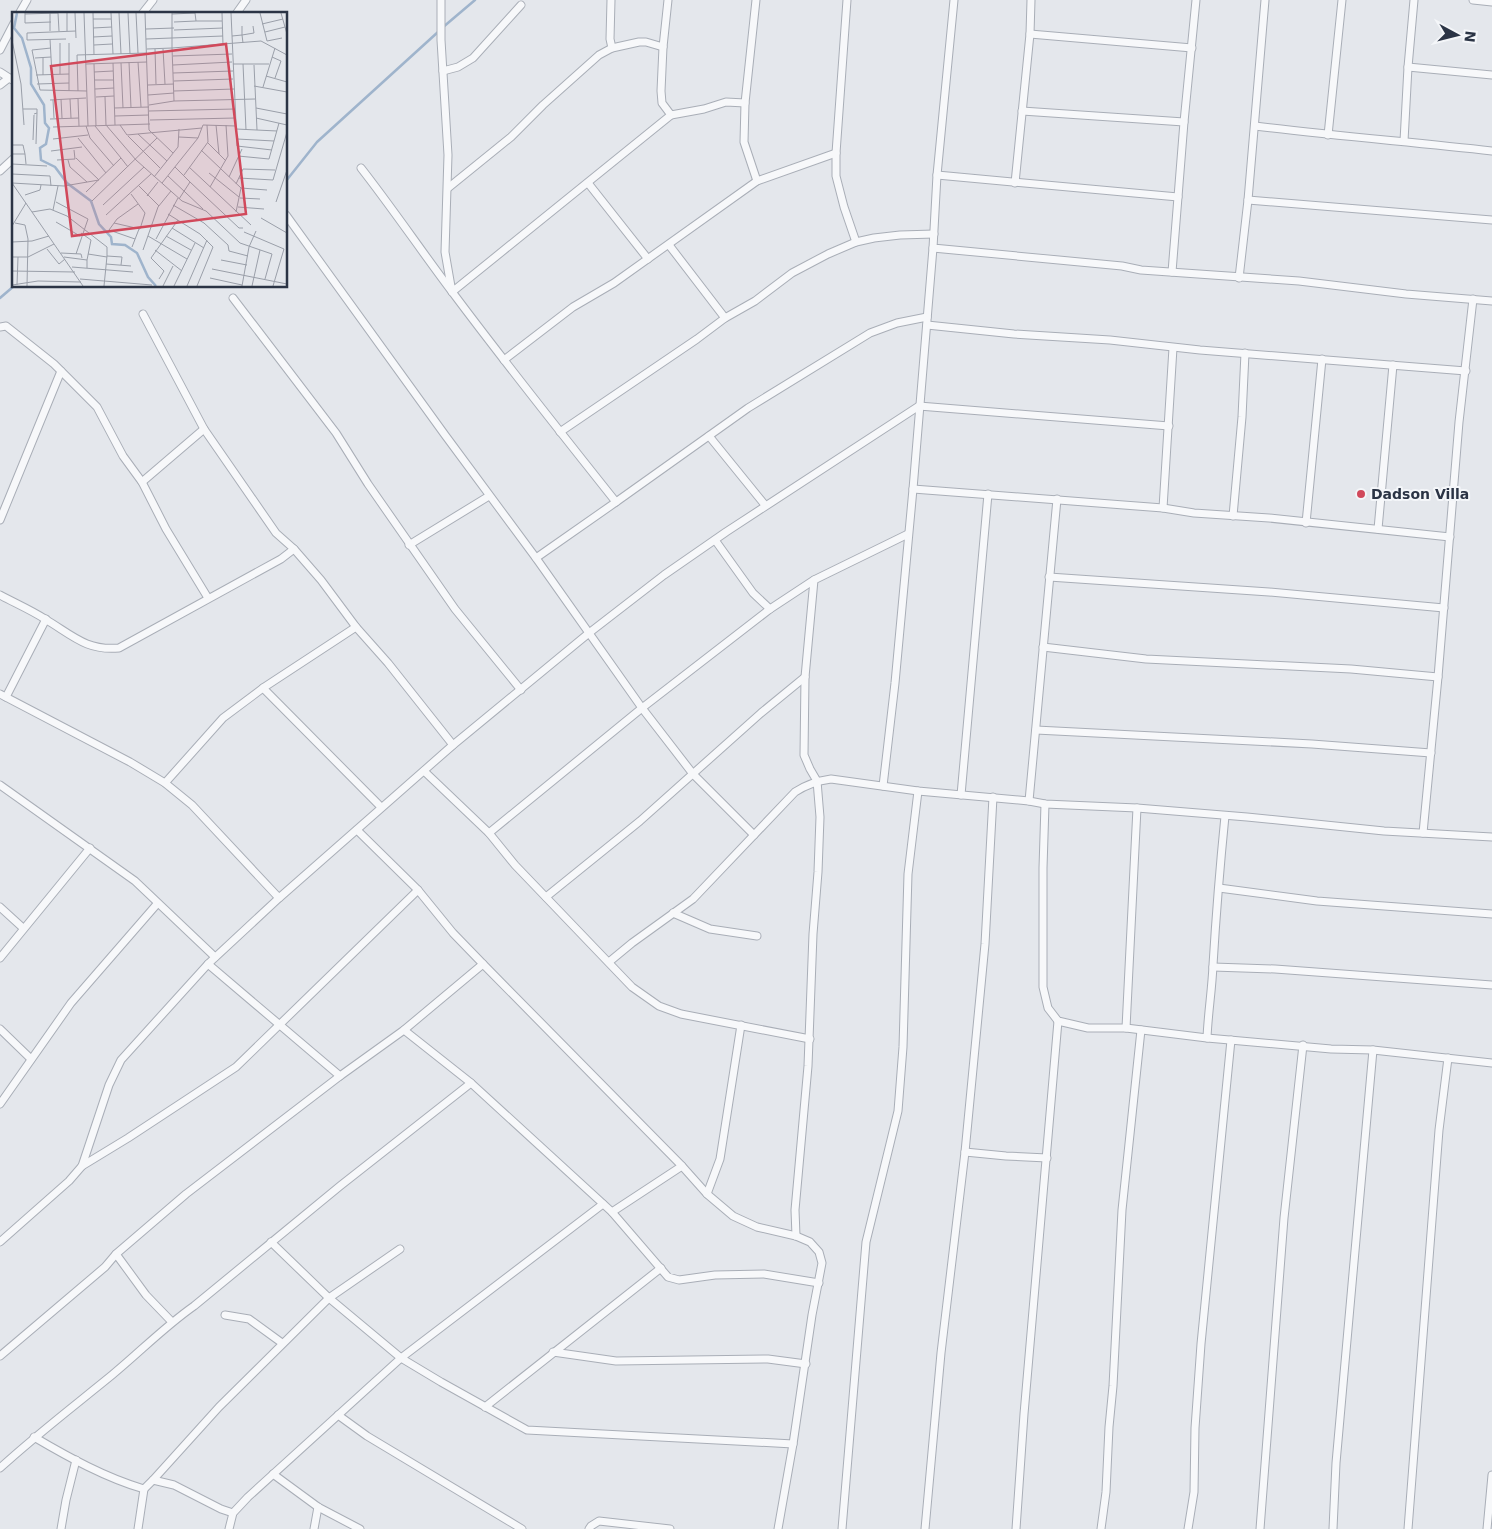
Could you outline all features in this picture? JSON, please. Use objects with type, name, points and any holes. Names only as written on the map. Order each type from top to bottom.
[{"type":"street","points":[[20,12],[27,0]]},
{"type":"street","points":[[144,12],[153,0]]},
{"type":"street","points":[[237,12],[246,0]]},
{"type":"street","points":[[441,0],[440,16],[448,155],[445,252],[452,292]]},
{"type":"street","points":[[611,0],[610,40],[612,48]]},
{"type":"street","points":[[668,0],[663,46],[662,103],[671,115]]},
{"type":"street","points":[[756,0],[745,103],[744,142],[757,181]]},
{"type":"street","points":[[847,0],[836,176],[856,242]]},
{"type":"street","points":[[883,786],[913,489],[934,248],[937,175],[954,0]]},
{"type":"street","points":[[1015,183],[1032,0]]},
{"type":"street","points":[[1172,272],[1196,0]]},
{"type":"street","points":[[1239,278],[1255,126],[1265,0]]},
{"type":"street","points":[[1328,135],[1342,0]]},
{"type":"street","points":[[1404,141],[1414,0]]},
{"type":"street","points":[[1472,0],[1492,2]]},
{"type":"street","points":[[443,71],[458,67],[473,58],[521,5]]},
{"type":"street","points":[[0,50],[12,27]]},
{"type":"street","points":[[1030,34],[1192,48]]},
{"type":"street","points":[[448,188],[511,137],[588,64],[612,48],[639,42],[663,46]]},
{"type":"street","points":[[1408,67],[1492,75]]},
{"type":"street","points":[[0,72],[12,79]]},
{"type":"street","points":[[0,85],[12,79]]},
{"type":"street","points":[[452,292],[671,115],[704,109],[726,102],[745,103]]},
{"type":"street","points":[[1022,111],[1184,122]]},
{"type":"street","points":[[1255,126],[1492,151]]},
{"type":"street","points":[[504,360],[573,307],[614,283],[757,181],[836,153]]},
{"type":"street","points":[[0,170],[12,160]]},
{"type":"street","points":[[361,168],[400,218],[452,292],[616,502]]},
{"type":"street","points":[[937,175],[1178,197]]},
{"type":"street","points":[[588,183],[648,259]]},
{"type":"street","points":[[1248,200],[1492,220]]},
{"type":"street","points":[[288,217],[489,496],[536,558],[642,708],[692,774],[754,835]]},
{"type":"street","points":[[560,432],[725,318],[754,301],[792,273],[856,242],[900,234],[934,234]]},
{"type":"street","points":[[669,244],[725,318]]},
{"type":"street","points":[[934,248],[1172,272],[1299,281],[1406,294],[1492,301]]},
{"type":"street","points":[[233,298],[336,433],[409,545],[455,609],[520,690]]},
{"type":"street","points":[[1423,833],[1459,422],[1473,299]]},
{"type":"street","points":[[143,314],[204,429],[276,533],[294,549],[321,580],[356,626],[454,745]]},
{"type":"street","points":[[536,558],[748,408],[870,333],[897,323],[927,317]]},
{"type":"street","points":[[927,325],[1014,334],[1110,340],[1173,348],[1466,372]]},
{"type":"street","points":[[0,327],[6,326],[61,371],[97,407],[123,456],[142,482],[166,529],[208,598]]},
{"type":"street","points":[[1163,508],[1173,348]]},
{"type":"street","points":[[1233,516],[1242,417],[1245,353]]},
{"type":"street","points":[[1306,523],[1322,360]]},
{"type":"street","points":[[1378,529],[1393,365]]},
{"type":"street","points":[[0,520],[61,371]]},
{"type":"street","points":[[82,1166],[109,1085],[121,1060],[215,957],[381,807],[589,633],[664,575],[765,505],[919,406],[1169,426]]},
{"type":"street","points":[[142,482],[204,429]]},
{"type":"street","points":[[709,436],[765,505]]},
{"type":"street","points":[[913,489],[1163,508],[1450,537]]},
{"type":"street","points":[[961,795],[988,494]]},
{"type":"street","points":[[409,545],[489,496]]},
{"type":"street","points":[[1029,801],[1057,499]]},
{"type":"street","points":[[489,833],[642,708],[770,609],[814,580],[908,534]]},
{"type":"street","points":[[715,540],[753,594],[770,609]]},
{"type":"street","points":[[0,595],[46,619],[85,644],[104,650],[119,648],[281,559],[294,549]]},
{"type":"street","points":[[1049,577],[1269,592],[1444,608]]},
{"type":"street","points":[[796,1236],[795,1210],[805,1114],[810,1039],[813,934],[820,817],[817,781],[804,755],[805,677],[814,580]]},
{"type":"street","points":[[46,619],[3,696],[130,762],[165,783],[192,805],[279,898]]},
{"type":"street","points":[[165,783],[215,725],[263,688],[356,626]]},
{"type":"street","points":[[1043,647],[1146,659],[1350,669],[1438,677]]},
{"type":"street","points":[[546,897],[640,821],[761,713],[805,677]]},
{"type":"street","points":[[263,688],[381,807]]},
{"type":"street","points":[[1036,730],[1312,744],[1431,753]]},
{"type":"street","points":[[424,771],[489,833],[515,865],[632,987],[659,1006],[681,1014],[810,1039]]},
{"type":"street","points":[[610,962],[632,943],[693,899],[795,792],[817,781],[831,779],[918,791],[993,797],[1045,804],[1137,808],[1423,833],[1492,837]]},
{"type":"street","points":[[0,785],[134,881],[215,957]]},
{"type":"street","points":[[842,1529],[866,1242],[898,1111],[903,1047],[908,874],[918,791]]},
{"type":"street","points":[[926,1529],[941,1353],[965,1152],[985,944],[993,797]]},
{"type":"street","points":[[1045,804],[1043,987],[1048,1008],[1058,1021],[1088,1028],[1126,1028],[1207,1038],[1373,1050],[1492,1063]]},
{"type":"street","points":[[1126,1028],[1137,808]]},
{"type":"street","points":[[1207,1038],[1225,816]]},
{"type":"street","points":[[357,830],[418,890],[454,933],[708,1194],[733,1216],[757,1227],[796,1236],[810,1242],[819,1252],[822,1263],[778,1529]]},
{"type":"street","points":[[0,958],[90,848]]},
{"type":"street","points":[[1219,888],[1317,901],[1492,914]]},
{"type":"street","points":[[0,1242],[69,1181],[82,1166],[236,1067],[418,890]]},
{"type":"street","points":[[0,1104],[71,1003],[157,904]]},
{"type":"street","points":[[0,907],[24,928]]},
{"type":"street","points":[[673,913],[710,929],[757,936]]},
{"type":"street","points":[[208,964],[340,1076]]},
{"type":"street","points":[[0,1356],[105,1267],[116,1254],[186,1194],[340,1076],[404,1030],[484,964]]},
{"type":"street","points":[[1213,967],[1275,969],[1492,985]]},
{"type":"street","points":[[1016,1529],[1024,1414],[1058,1021]]},
{"type":"street","points":[[708,1194],[720,1159],[741,1025]]},
{"type":"street","points":[[0,1029],[31,1059]]},
{"type":"street","points":[[404,1030],[470,1083],[612,1212],[668,1277],[679,1280],[764,1274],[818,1283]]},
{"type":"street","points":[[1101,1529],[1106,1492],[1108,1427],[1113,1386],[1122,1210],[1141,1030]]},
{"type":"street","points":[[1188,1529],[1194,1492],[1195,1428],[1201,1344],[1230,1040]]},
{"type":"street","points":[[1260,1529],[1284,1218],[1303,1045]]},
{"type":"street","points":[[1332,1529],[1336,1464],[1373,1050]]},
{"type":"street","points":[[1408,1529],[1439,1130],[1448,1058]]},
{"type":"street","points":[[0,1468],[34,1437],[113,1374],[172,1322],[470,1083]]},
{"type":"street","points":[[965,1152],[1047,1158]]},
{"type":"street","points":[[612,1212],[682,1166]]},
{"type":"street","points":[[229,1529],[233,1512],[401,1358],[603,1204]]},
{"type":"street","points":[[271,1242],[329,1298],[401,1358],[528,1430],[793,1444]]},
{"type":"street","points":[[138,1529],[144,1489],[219,1407],[329,1298],[400,1249]]},
{"type":"street","points":[[116,1254],[146,1295],[172,1322]]},
{"type":"street","points":[[485,1407],[661,1268]]},
{"type":"street","points":[[225,1315],[249,1319],[282,1343]]},
{"type":"street","points":[[554,1352],[616,1361],[768,1359],[806,1364]]},
{"type":"street","points":[[338,1415],[367,1436],[522,1529]]},
{"type":"street","points":[[34,1437],[76,1460],[144,1489]]},
{"type":"street","points":[[60,1529],[76,1460]]},
{"type":"street","points":[[273,1474],[318,1506],[360,1529]]},
{"type":"street","points":[[1487,1529],[1491,1508],[1492,1475]]},
{"type":"street","points":[[153,1480],[174,1485],[221,1509],[233,1512]]},
{"type":"street","points":[[314,1529],[318,1506]]},
{"type":"street","points":[[505,1529],[508,1521]]},
{"type":"street","points":[[589,1529],[599,1521],[670,1529]]},
{"type":"waterway","points":[[442,28],[475,0]]},
{"type":"waterway","points":[[288,178],[317,142],[438,32]]},
{"type":"waterway","points":[[0,298],[12,288]]},
{"type":"place","name":"Dadson Villa","points":[[1361,494]]}]
